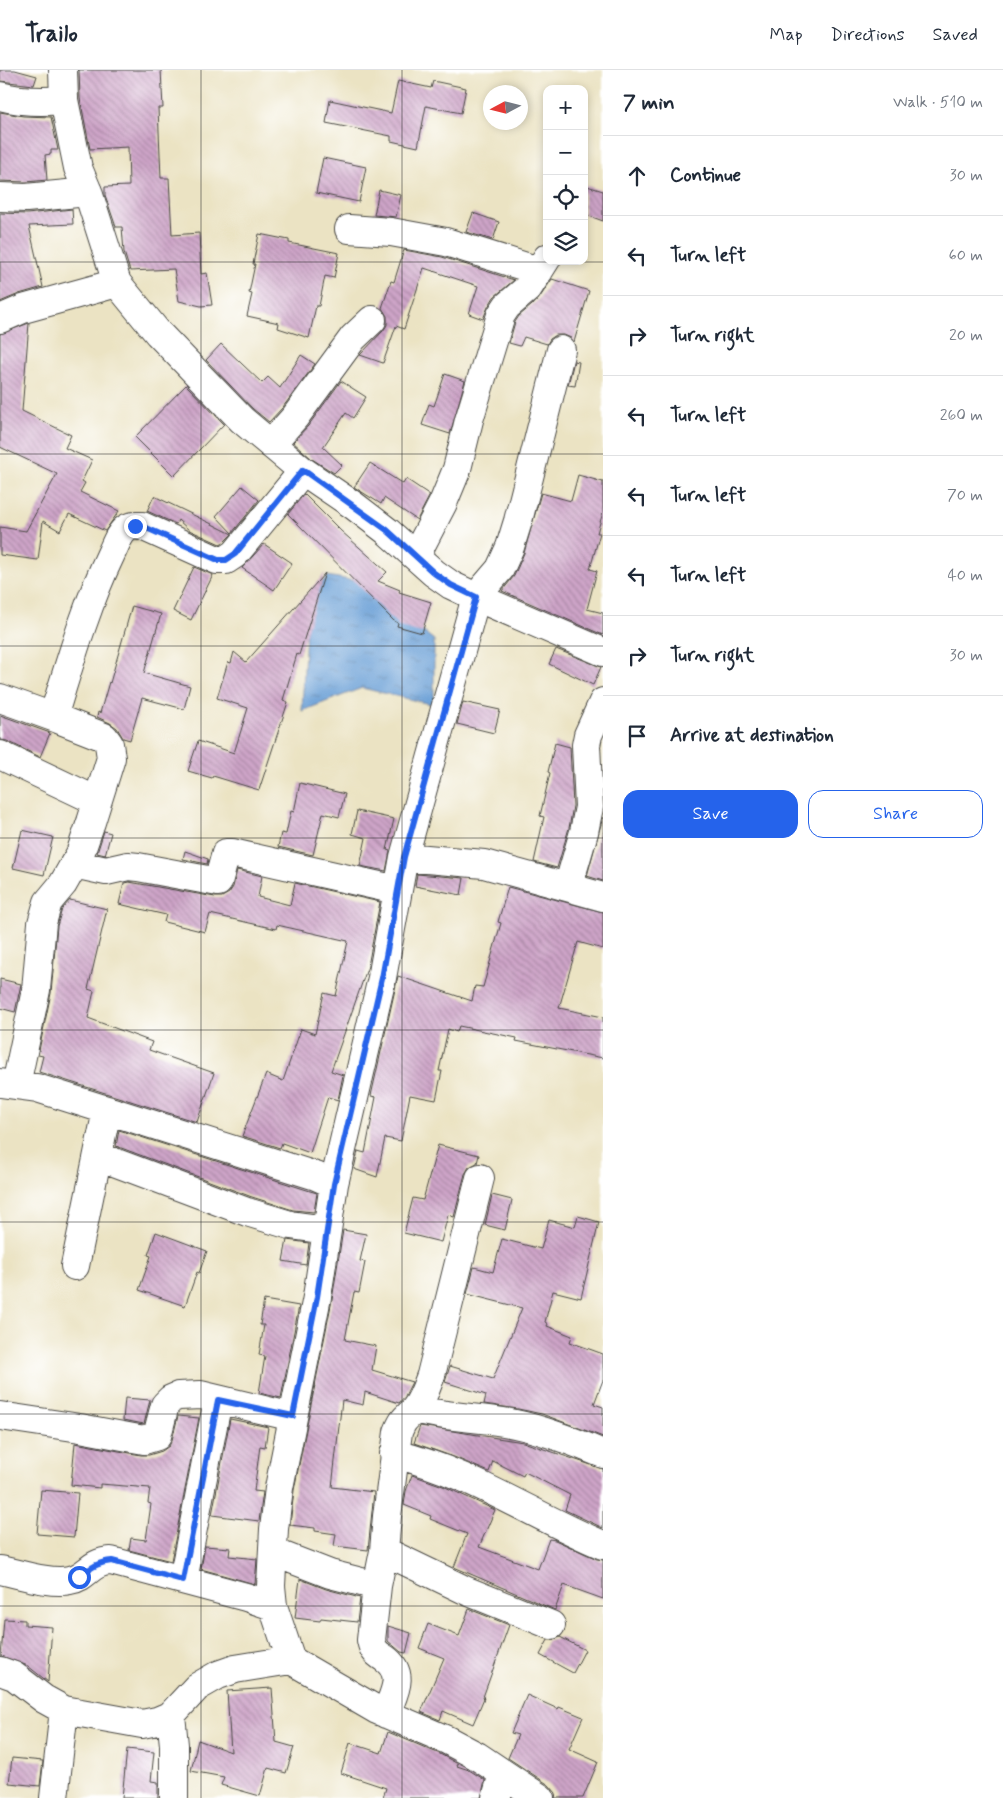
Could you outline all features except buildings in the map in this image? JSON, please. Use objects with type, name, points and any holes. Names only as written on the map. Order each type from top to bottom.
[{"type":"street","points":[[63,70],[64,100],[78,168],[88,192],[117,282],[158,333],[242,420],[303,470],[387,530],[434,573],[451,585],[476,597],[603,652]]},
{"type":"street","points":[[0,96],[27,102],[64,100]]},
{"type":"street","points":[[0,197],[26,198],[88,192]]},
{"type":"street","points":[[349,229],[391,232],[446,242],[543,264],[528,288],[507,306],[501,315],[469,420],[458,469],[416,555]]},
{"type":"street","points":[[0,319],[23,310],[117,282]]},
{"type":"street","points":[[271,444],[295,417],[353,338],[372,320]]},
{"type":"street","points":[[291,1660],[273,1606],[271,1586],[274,1529],[279,1488],[317,1297],[334,1184],[382,978],[404,857],[476,597],[500,569],[510,547],[561,350]]},
{"type":"street","points":[[53,717],[80,631],[99,580],[120,535],[126,528],[142,526],[206,556],[218,560],[226,560],[235,554],[303,470]]},
{"type":"street","points":[[0,698],[104,737],[110,744],[111,758],[86,839],[63,884],[48,902],[44,913],[36,990],[8,1084],[37,1088],[316,1176],[334,1184]]},
{"type":"street","points":[[568,887],[594,834],[589,806],[590,793],[586,745],[588,735],[603,702]]},
{"type":"street","points":[[0,755],[97,801]]},
{"type":"street","points":[[74,864],[106,872],[128,866],[138,867],[218,882],[226,854],[232,853],[397,890]]},
{"type":"street","points":[[404,857],[484,864],[603,897]]},
{"type":"street","points":[[75,1266],[107,1110]]},
{"type":"street","points":[[98,1156],[247,1212],[290,1225],[327,1230]]},
{"type":"street","points":[[386,1714],[396,1686],[397,1674],[393,1665],[372,1648],[371,1640],[377,1586],[384,1551],[386,1516],[394,1454],[398,1432],[403,1420],[415,1409],[431,1375],[480,1178]]},
{"type":"street","points":[[0,1416],[144,1440],[157,1436],[165,1405],[171,1399],[186,1395],[201,1396],[293,1416]]},
{"type":"street","points":[[183,1580],[218,1400]]},
{"type":"street","points":[[415,1409],[433,1414],[529,1427],[603,1454]]},
{"type":"street","points":[[394,1454],[418,1459],[456,1475],[603,1545]]},
{"type":"street","points":[[384,1551],[467,1591],[550,1625]]},
{"type":"street","points":[[273,1552],[330,1574],[377,1586]]},
{"type":"street","points":[[0,1570],[46,1579],[69,1580],[79,1577],[92,1566],[112,1561],[273,1606]]},
{"type":"street","points":[[0,1671],[14,1676],[44,1699],[64,1710],[142,1724],[157,1721],[171,1715],[197,1687],[218,1675],[235,1669],[291,1660],[386,1714],[447,1740],[477,1756],[499,1786],[540,1798]]},
{"type":"street","points":[[54,1798],[64,1710]]},
{"type":"street","points":[[171,1715],[174,1745],[174,1798]]},
{"type":"water","points":[[327,576],[361,582],[434,640],[434,705],[362,688],[302,711],[307,607]]},
{"type":"route","points":[[79,1577],[92,1566],[112,1561],[183,1580],[218,1400],[293,1416],[317,1297],[334,1184],[382,978],[409,834],[476,597],[451,585],[434,573],[387,530],[303,470],[235,554],[226,560],[218,560],[206,556],[142,526],[135,526]]}]
